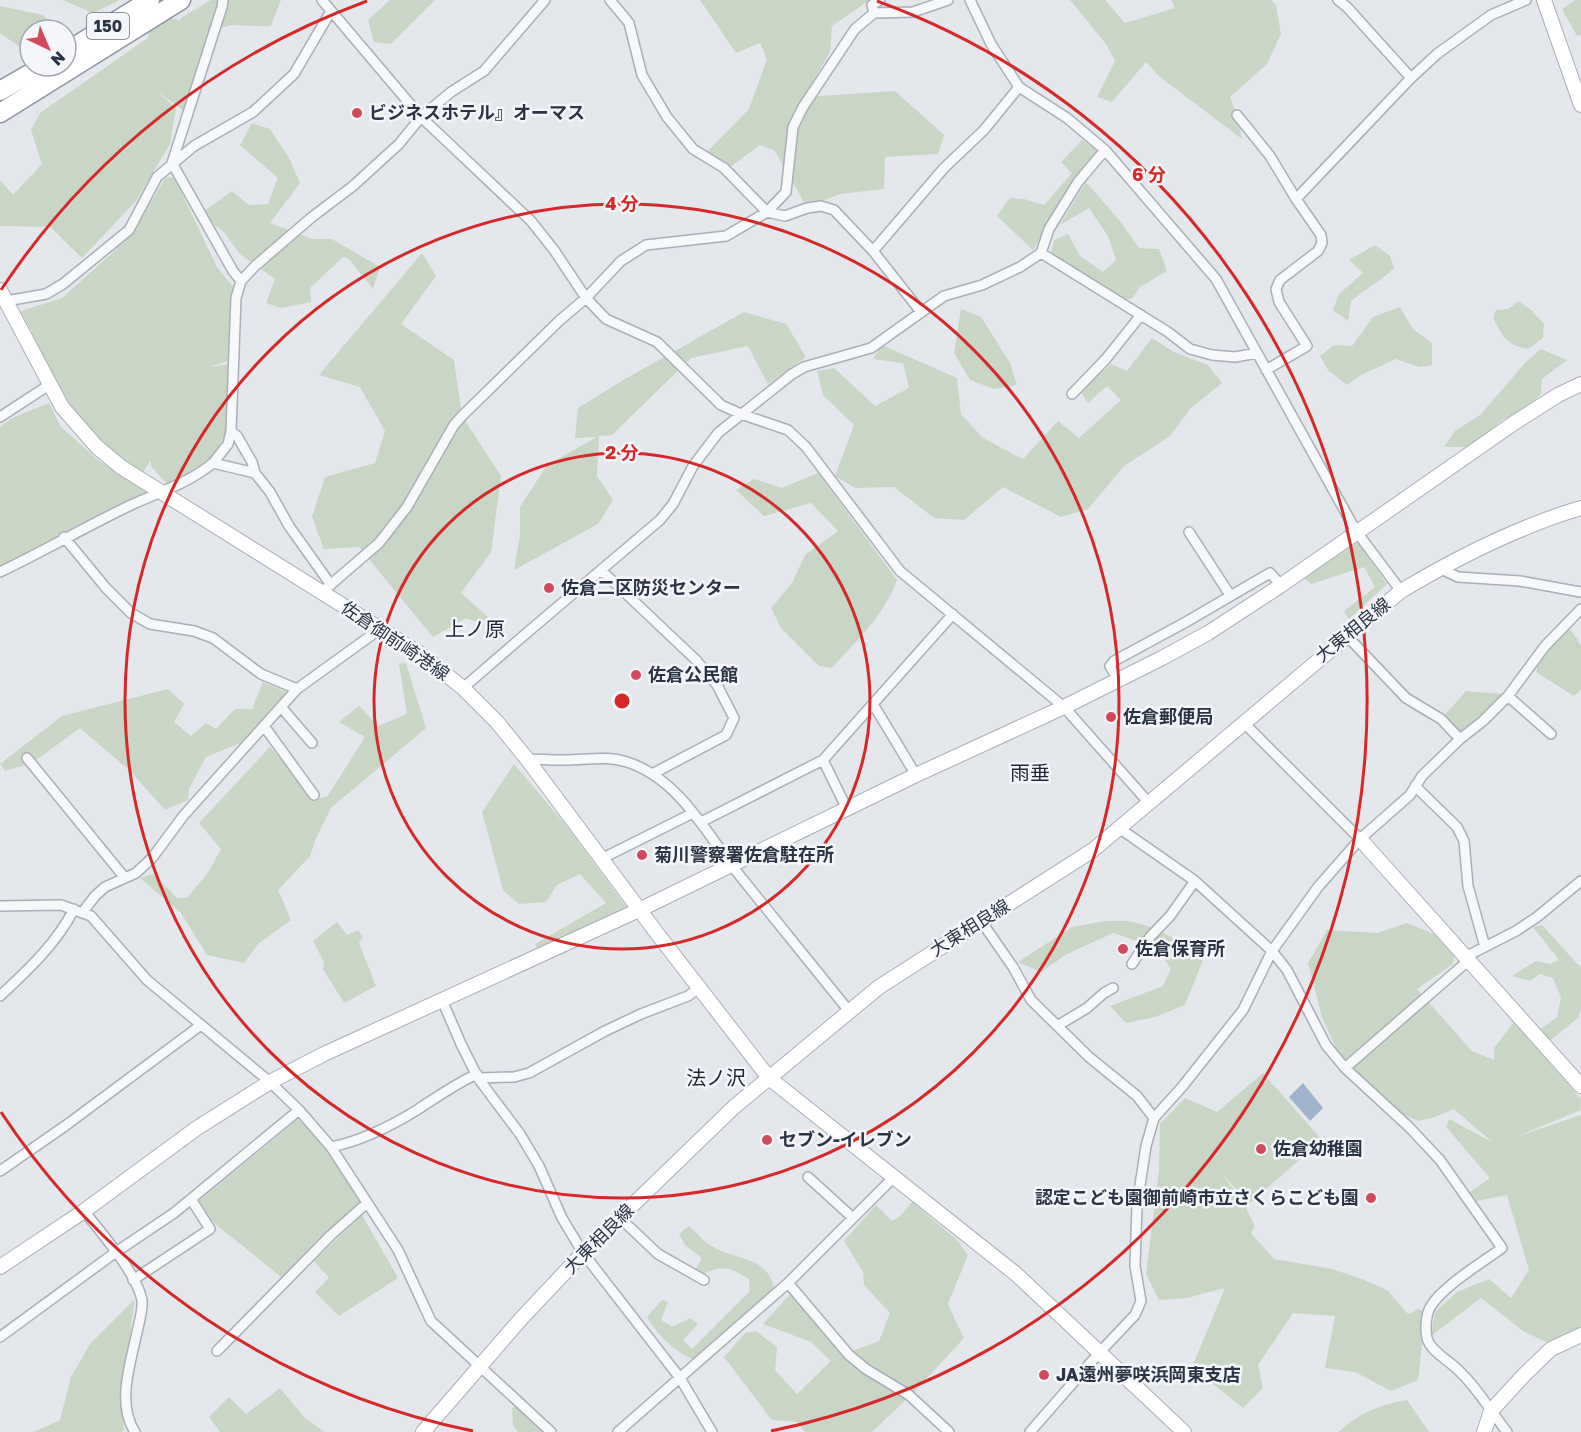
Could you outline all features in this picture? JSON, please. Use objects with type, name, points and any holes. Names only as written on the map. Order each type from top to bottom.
[{"type":"highway","name":"150","points":[[78,45],[150,0]]},
{"type":"highway","name":"150","points":[[0,113],[181,0]]},
{"type":"highway","points":[[0,91],[22,78]]},
{"type":"street","points":[[222,0],[222,7],[172,163],[233,271],[241,281]]},
{"type":"street","points":[[322,0],[421,117],[531,221],[554,250],[586,298],[606,319],[657,342],[721,405],[788,429],[806,447],[900,571],[1064,707],[1149,803]]},
{"type":"street","points":[[0,572],[64,537],[186,481],[213,463],[228,444],[231,431],[236,297],[241,281],[312,217],[353,186],[399,144],[421,117],[451,92],[484,71],[545,0]]},
{"type":"street","points":[[610,0],[629,23],[642,75],[667,117],[693,149],[724,168],[767,212],[785,216],[807,208],[821,206],[834,210],[873,251],[921,312]]},
{"type":"street","points":[[874,13],[872,5],[880,0]]},
{"type":"street","points":[[231,431],[237,436],[252,462],[255,473],[270,492],[326,589],[379,543],[407,507],[458,420],[559,321],[586,298],[621,261],[646,245],[726,236],[767,212],[786,192],[793,127],[803,107],[855,29],[874,13],[913,12],[948,0]]},
{"type":"street","points":[[970,0],[991,44],[1019,87],[1068,118],[1105,150],[1216,279],[1356,531],[1401,591]]},
{"type":"street","points":[[1338,0],[1411,78]]},
{"type":"street","points":[[1296,199],[1411,78],[1437,54],[1491,15],[1526,0]]},
{"type":"street","points":[[1548,2],[1581,105]]},
{"type":"street","points":[[3,295],[46,294],[63,284],[129,230],[157,177],[194,146],[253,112],[294,74],[331,11]]},
{"type":"street","points":[[873,251],[944,168],[984,130],[1019,87]]},
{"type":"street","points":[[1237,115],[1270,156],[1321,235],[1322,243],[1318,251],[1280,280],[1276,289],[1279,302],[1307,346],[1266,370]]},
{"type":"street","points":[[463,688],[660,520],[673,504],[693,466],[718,433],[741,414],[804,367],[871,348],[944,296],[982,285],[1020,267],[1041,253],[1049,229],[1078,182],[1105,150]]},
{"type":"street","points":[[1041,253],[1168,332],[1190,349],[1212,355],[1235,357],[1257,353]]},
{"type":"street","name":"佐倉御前崎港線","points":[[3,295],[49,385],[68,415],[97,447],[121,467],[326,589],[380,629],[419,653],[463,688],[497,723],[527,759],[639,910],[769,1078],[1007,1267],[1184,1432]]},
{"type":"street","points":[[1072,394],[1105,360],[1141,315]]},
{"type":"street","points":[[0,1267],[84,1211],[197,1128],[270,1082],[324,1054],[732,866],[916,775],[1064,707],[1208,633],[1514,423],[1558,395],[1581,384]]},
{"type":"street","points":[[0,417],[49,385]]},
{"type":"street","points":[[213,463],[255,473]]},
{"type":"street","name":"大東相良線","points":[[423,1432],[520,1320],[584,1253],[734,1107],[849,1011],[914,963],[1093,850],[1401,591],[1439,568],[1501,537],[1555,515],[1581,508]]},
{"type":"street","points":[[1189,532],[1230,595]]},
{"type":"street","points":[[64,537],[130,613],[150,624],[194,632],[213,639],[261,674],[297,689]]},
{"type":"street","points":[[1439,568],[1458,578],[1520,581],[1581,592]]},
{"type":"street","points":[[601,570],[696,660],[717,685],[734,718],[726,735],[654,773]]},
{"type":"street","points":[[1118,680],[1110,666],[1114,661],[1270,573],[1281,585]]},
{"type":"street","points":[[1030,1432],[1136,1315],[1141,1301],[1135,1266],[1137,1205],[1146,1146],[1154,1118],[1182,1087],[1243,1010],[1272,951],[1318,886],[1360,839],[1410,795],[1422,776],[1460,739],[1484,721],[1508,696],[1545,646],[1581,609]]},
{"type":"street","points":[[701,822],[823,760],[954,614]]},
{"type":"street","points":[[0,996],[32,965],[78,911],[105,887],[136,873],[152,858],[184,815],[228,769],[297,689],[380,629]]},
{"type":"street","points":[[1346,635],[1406,698],[1441,719],[1460,739]]},
{"type":"street","points":[[1508,696],[1551,734]]},
{"type":"street","points":[[873,704],[916,775]]},
{"type":"street","points":[[281,707],[312,743]]},
{"type":"street","points":[[1243,722],[1360,839],[1581,1086]]},
{"type":"street","points":[[264,726],[314,795]]},
{"type":"street","points":[[27,758],[125,878]]},
{"type":"street","points":[[527,759],[606,758],[627,762],[654,773],[701,822],[732,866],[849,1011]]},
{"type":"street","points":[[823,760],[847,809]]},
{"type":"street","points":[[1415,786],[1457,827],[1464,841],[1468,886],[1485,947]]},
{"type":"street","points":[[602,859],[693,813]]},
{"type":"street","points":[[1119,828],[1195,881],[1272,951],[1287,970],[1326,1045],[1345,1068],[1409,1127],[1440,1160],[1502,1248],[1432,1304],[1428,1313],[1427,1338],[1430,1345],[1464,1375],[1507,1432]]},
{"type":"street","points":[[1132,964],[1150,937],[1170,916],[1195,881]]},
{"type":"street","points":[[1345,1068],[1467,959],[1537,917],[1581,881]]},
{"type":"street","points":[[0,906],[61,905],[91,916],[147,980],[270,1082],[299,1110],[331,1148],[398,1250],[431,1321],[551,1432]]},
{"type":"street","points":[[981,921],[1031,1000],[1089,1057],[1137,1096],[1154,1118]]},
{"type":"street","points":[[331,1148],[399,1120],[455,1083],[478,1076],[514,1077],[529,1073],[614,1027],[688,996],[699,988]]},
{"type":"street","points":[[1057,1026],[1088,1008],[1113,988]]},
{"type":"street","points":[[442,1000],[478,1076],[520,1134],[539,1166],[562,1218],[584,1253],[680,1378],[712,1432]]},
{"type":"street","points":[[0,1171],[201,1025]]},
{"type":"street","points":[[0,1337],[116,1252],[174,1213],[299,1110]]},
{"type":"street","points":[[808,1177],[853,1218]]},
{"type":"street","points":[[618,1432],[788,1283],[893,1178]]},
{"type":"street","points":[[134,1280],[210,1229],[191,1199]]},
{"type":"street","points":[[218,1351],[331,1234],[367,1203]]},
{"type":"street","points":[[84,1211],[116,1252],[134,1280],[142,1301],[141,1317],[127,1381],[127,1407],[135,1432]]},
{"type":"street","points":[[620,1218],[658,1254],[704,1280]]},
{"type":"street","points":[[788,1283],[849,1355],[866,1369],[909,1395],[949,1432]]},
{"type":"street","points":[[1484,1432],[1491,1411],[1524,1375],[1551,1349],[1581,1335]]},
{"type":"green space","points":[[63,0],[120,0],[93,13]]},
{"type":"green space","points":[[211,0],[281,0],[271,26],[231,25],[209,33],[187,113],[155,90],[176,108],[170,144],[136,201],[82,258],[50,227],[0,226],[0,180],[13,195],[42,164],[31,130],[40,113],[149,37],[148,30],[172,18],[180,21],[181,18]]},
{"type":"green space","points":[[390,0],[435,0],[391,44],[374,42],[368,20]]},
{"type":"green space","points":[[700,0],[870,0],[832,26],[830,52],[804,97],[895,91],[944,135],[938,154],[885,157],[884,189],[840,194],[825,200],[804,202],[774,150],[760,145],[729,168],[704,155],[749,109],[767,59],[760,43],[736,53]]},
{"type":"green space","points":[[1070,0],[1105,0],[1125,23],[1175,8],[1171,0],[1271,0],[1276,5],[1281,34],[1267,64],[1230,97],[1242,139],[1160,77],[1146,62],[1112,102],[1097,97],[1115,61],[1106,44]]},
{"type":"green space","points":[[1575,0],[1581,0],[1581,35],[1577,36],[1562,9]]},
{"type":"green space","points":[[0,6],[43,15],[46,18],[18,18],[18,46],[0,33]]},
{"type":"green space","points":[[252,123],[270,129],[289,158],[300,183],[270,223],[312,239],[332,239],[380,267],[373,289],[349,259],[343,257],[310,288],[311,302],[281,308],[266,303],[275,279],[240,254],[224,232],[200,214],[232,191],[249,205],[268,204],[278,178],[240,145]]},
{"type":"green space","points":[[1082,140],[1099,151],[1074,180],[1033,250],[997,216],[1010,198],[1024,199],[1044,205],[1072,173],[1061,162]]},
{"type":"green space","points":[[174,177],[217,267],[234,288],[230,360],[210,367],[230,364],[227,432],[210,461],[168,485],[151,466],[151,460],[143,472],[113,454],[85,426],[46,361],[21,311],[62,298],[132,235],[165,178]]},
{"type":"green space","points":[[1086,182],[1120,221],[1139,248],[1159,249],[1167,271],[1140,287],[1132,299],[1111,297],[1051,252],[1054,240],[1068,234],[1080,256],[1103,272],[1116,260],[1108,236],[1089,208],[1060,225]]},
{"type":"green space","points":[[1375,245],[1390,256],[1394,268],[1351,301],[1348,321],[1333,310],[1339,294],[1363,273],[1349,260]]},
{"type":"green space","points":[[422,253],[436,276],[401,324],[454,360],[462,416],[501,476],[491,552],[461,593],[488,617],[481,624],[466,618],[433,637],[359,547],[324,549],[312,517],[325,477],[375,463],[385,431],[360,387],[319,375]]},
{"type":"green space","points":[[1519,301],[1544,324],[1543,338],[1528,349],[1510,343],[1493,318],[1496,310],[1508,309]]},
{"type":"green space","points":[[1400,307],[1413,329],[1432,343],[1432,365],[1419,367],[1396,359],[1361,375],[1347,385],[1328,370],[1320,356],[1334,345],[1352,346],[1373,317]]},
{"type":"green space","points":[[961,309],[981,317],[1010,363],[1017,385],[994,389],[970,380],[954,353]]},
{"type":"green space","points":[[744,312],[786,324],[806,357],[768,384],[748,346],[691,358],[612,435],[599,436],[597,476],[613,500],[598,524],[514,570],[520,535],[520,507],[547,465],[597,437],[575,438],[578,408]]},
{"type":"green space","points":[[1152,338],[1174,352],[1208,365],[1222,383],[1190,409],[1170,436],[1124,466],[1088,509],[1061,517],[1003,487],[964,520],[934,518],[894,487],[855,488],[835,476],[854,425],[823,395],[817,371],[834,368],[875,406],[909,388],[903,363],[873,359],[882,345],[957,378],[961,414],[983,438],[1023,459],[1058,421],[1079,438],[1121,400],[1107,386],[1088,403],[1081,392],[1111,364],[1127,371]]},
{"type":"green space","points":[[1541,349],[1567,360],[1542,379],[1541,394],[1526,409],[1502,420],[1484,436],[1466,447],[1444,447],[1455,431],[1480,415],[1525,363]]},
{"type":"green space","points":[[49,403],[61,427],[99,461],[148,490],[0,566],[0,427],[12,418]]},
{"type":"green space","points":[[818,473],[897,580],[877,616],[832,668],[819,666],[781,628],[771,608],[792,583],[805,555],[838,531],[811,503],[764,516],[736,490],[754,479],[782,488]]},
{"type":"green space","points":[[1358,542],[1387,584],[1349,619],[1344,611],[1375,587],[1364,567],[1311,584],[1304,578]]},
{"type":"green space","points":[[1570,629],[1581,645],[1581,689],[1574,696],[1536,672],[1539,659]]},
{"type":"green space","points":[[406,663],[426,728],[331,808],[310,856],[278,890],[291,920],[258,944],[244,963],[207,955],[181,913],[140,878],[153,874],[177,898],[187,898],[207,874],[221,849],[199,823],[270,747],[315,799],[327,797],[365,737],[339,722],[359,706],[378,726],[407,714],[399,664]]},
{"type":"green space","points":[[263,682],[289,693],[250,739],[206,757],[189,789],[188,800],[165,810],[131,772],[80,728],[32,763],[5,771],[0,764],[62,716],[168,689],[184,704],[174,722],[191,736],[206,723],[216,729],[235,709],[252,709]]},
{"type":"green space","points":[[1466,691],[1502,694],[1485,715],[1459,734],[1444,716]]},
{"type":"green space","points":[[514,764],[565,824],[630,912],[540,953],[535,944],[606,903],[580,874],[557,885],[546,902],[519,904],[503,890],[482,812]]},
{"type":"green space","points":[[1105,921],[1130,921],[1153,928],[1187,947],[1203,960],[1185,1005],[1155,1017],[1126,1023],[1110,1006],[1163,986],[1171,969],[1156,947],[1113,933],[1067,954],[1041,972],[1018,962],[1072,927]]},
{"type":"green space","points":[[337,922],[347,935],[358,930],[363,937],[359,943],[376,986],[344,1003],[323,969],[324,962],[313,941]]},
{"type":"green space","points":[[1407,923],[1434,934],[1454,956],[1453,964],[1417,989],[1472,1051],[1494,1060],[1494,1048],[1514,1022],[1581,1099],[1581,1110],[1513,1138],[1581,1115],[1581,1327],[1546,1342],[1523,1331],[1481,1298],[1431,1336],[1435,1312],[1457,1292],[1489,1279],[1511,1298],[1529,1270],[1507,1195],[1472,1202],[1470,1192],[1490,1178],[1446,1127],[1449,1119],[1492,1142],[1454,1109],[1418,1121],[1403,1114],[1359,1076],[1338,1053],[1322,1017],[1308,963],[1327,930],[1377,933]]},
{"type":"green space","points":[[1542,925],[1581,968],[1581,1010],[1578,1018],[1548,1042],[1539,1030],[1557,1017],[1561,997],[1553,978],[1540,974],[1530,981],[1512,976],[1536,961],[1550,964],[1559,960],[1533,927]]},
{"type":"green space","points":[[1263,1073],[1322,1140],[1249,1204],[1222,1173],[1245,1206],[1255,1226],[1251,1233],[1274,1259],[1332,1269],[1362,1279],[1387,1290],[1407,1313],[1410,1314],[1418,1309],[1423,1311],[1418,1380],[1391,1391],[1355,1372],[1325,1368],[1335,1316],[1293,1313],[1258,1365],[1263,1388],[1243,1408],[1192,1367],[1225,1288],[1187,1298],[1159,1300],[1146,1274],[1159,1169],[1160,1124],[1185,1098],[1217,1112]]},
{"type":"green space","points":[[298,1119],[326,1147],[362,1202],[281,1277],[213,1222],[199,1201]]},
{"type":"green space","points":[[912,1202],[957,1240],[968,1255],[948,1304],[964,1338],[915,1391],[872,1432],[805,1432],[797,1422],[772,1420],[724,1357],[745,1333],[756,1331],[777,1347],[775,1370],[797,1394],[831,1361],[811,1342],[763,1324],[792,1292],[842,1355],[879,1341],[890,1313],[864,1285],[863,1272],[844,1241],[876,1205],[892,1221],[899,1217]]},
{"type":"green space","points":[[362,1215],[398,1278],[339,1316],[315,1292],[329,1278],[314,1261]]},
{"type":"green space","points":[[689,1226],[704,1241],[719,1250],[756,1263],[770,1276],[774,1287],[768,1300],[700,1361],[684,1355],[669,1344],[647,1317],[662,1300],[668,1302],[661,1320],[672,1327],[690,1318],[698,1324],[683,1340],[692,1349],[750,1291],[749,1279],[729,1269],[720,1268],[703,1274],[693,1274],[702,1258],[685,1245],[679,1234]]},
{"type":"green space","points":[[135,1299],[121,1399],[124,1430],[122,1432],[34,1432],[60,1420],[71,1377],[90,1344]]},
{"type":"green space","points":[[280,1388],[305,1418],[325,1432],[220,1432],[209,1417],[229,1397],[246,1414]]},
{"type":"green space","points":[[1407,1400],[1429,1432],[1339,1432],[1346,1425],[1370,1411]]},
{"type":"green space","points":[[518,1406],[546,1432],[518,1432],[513,1426],[512,1408]]},
{"type":"water","points":[[1303,1083],[1323,1108],[1310,1121],[1289,1097]]},
{"type":"place","name":"ビジネスホテル』オーマス","points":[[357,113]]},
{"type":"place","name":"佐倉二区防災センター","points":[[549,588]]},
{"type":"place","name":"佐倉公民館","points":[[636,675]]},
{"type":"place","name":"佐倉郵便局","points":[[1111,717]]},
{"type":"place","name":"菊川警察署佐倉駐在所","points":[[642,855]]},
{"type":"place","name":"佐倉保育所","points":[[1123,949]]},
{"type":"place","name":"セブン-イレブン","points":[[767,1140]]},
{"type":"place","name":"佐倉幼稚園","points":[[1261,1149]]},
{"type":"place","name":"認定こども園御前崎市立さくらこども園","points":[[1371,1198]]},
{"type":"place","name":"JA遠州夢咲浜岡東支店","points":[[1044,1375]]},
{"type":"district","name":"上ノ原","points":[[475,629]]},
{"type":"district","name":"雨垂","points":[[1030,773]]},
{"type":"district","name":"法ノ沢","points":[[716,1078]]}]
